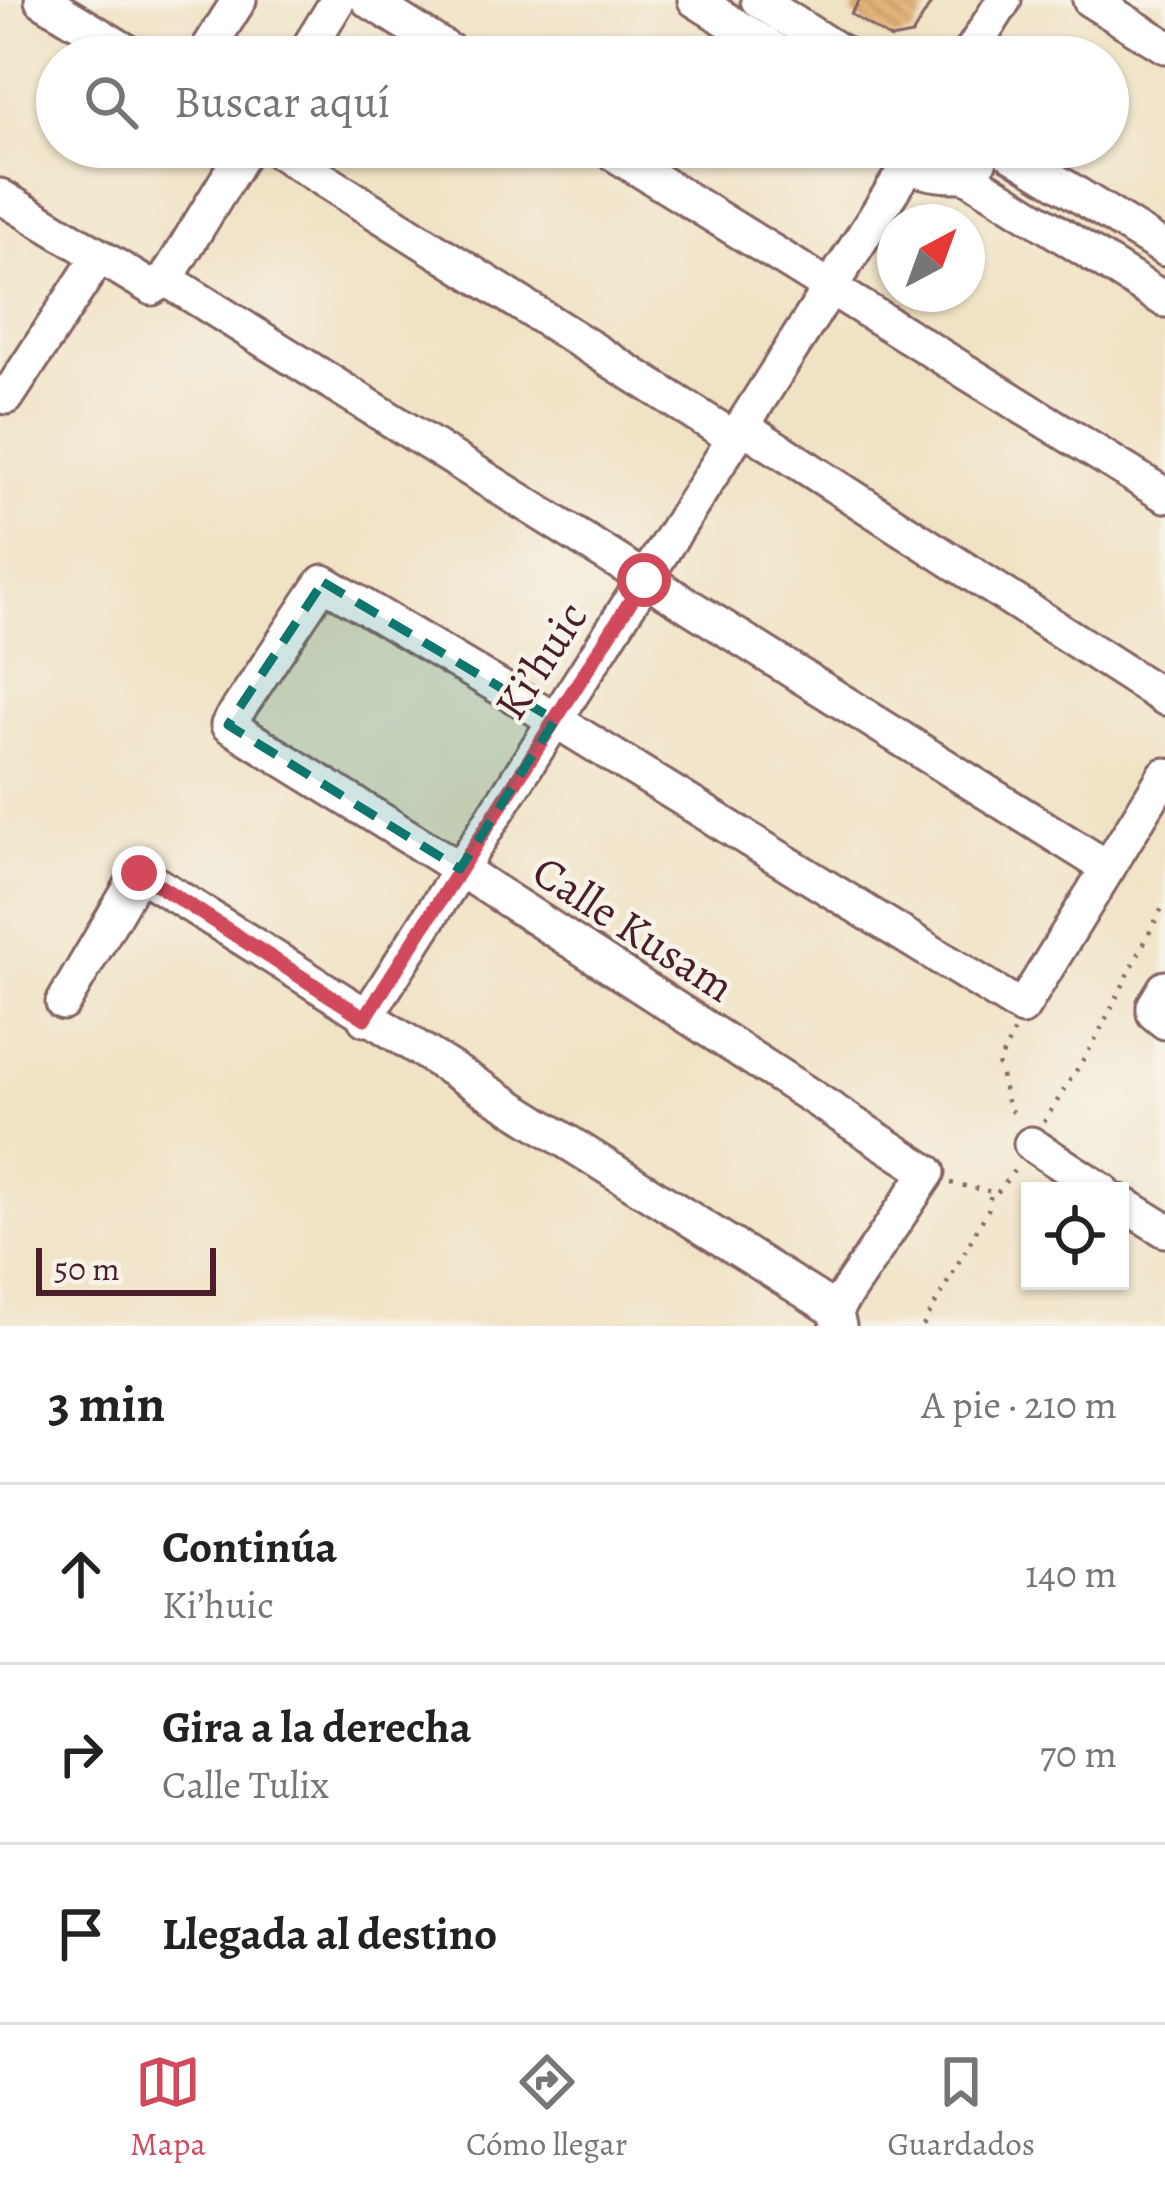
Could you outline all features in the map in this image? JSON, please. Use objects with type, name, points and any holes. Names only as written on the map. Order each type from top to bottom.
[{"type":"street","points":[[42,0],[101,36]]},
{"type":"street","points":[[216,36],[239,0]]},
{"type":"street","points":[[316,36],[338,0]]},
{"type":"street","points":[[368,0],[425,36]]},
{"type":"street","points":[[694,0],[752,36]]},
{"type":"street","points":[[758,0],[815,36]]},
{"type":"street","points":[[981,36],[1004,0]]},
{"type":"street","points":[[1090,0],[1165,46]]},
{"type":"street","points":[[0,196],[152,288],[166,279],[235,168]]},
{"type":"street","points":[[306,168],[1165,698]]},
{"type":"street","points":[[637,168],[1165,495]]},
{"type":"street","name":"Ki’huic","points":[[365,1018],[830,288],[890,168]]},
{"type":"street","points":[[924,168],[945,176],[966,176],[1165,299]]},
{"type":"street","points":[[966,176],[972,168]]},
{"type":"street","points":[[1035,168],[1165,249]]},
{"type":"street","points":[[3,395],[98,258]]},
{"type":"street","points":[[166,279],[1108,868]]},
{"type":"street","name":"Calle Kusam","points":[[555,720],[323,582],[228,725],[928,1172]]},
{"type":"street","points":[[555,720],[1022,1008],[1165,775]]},
{"type":"street","points":[[63,1003],[139,873],[837,1318],[928,1172]]},
{"type":"street","points":[[1165,988],[1154,1006],[1154,1013],[1165,1022]]},
{"type":"street","points":[[1030,1144],[1089,1182]]},
{"type":"street","points":[[1129,1208],[1165,1230]]},
{"type":"path","points":[[928,1172],[958,1186],[998,1193],[1093,1044],[1165,902]]},
{"type":"path","points":[[1022,1008],[998,1064],[1009,1109],[1027,1125],[1030,1144]]},
{"type":"path","points":[[923,1326],[988,1210],[991,1193]]},
{"type":"highlighted area","points":[[323,582],[555,720],[460,869],[228,725]]},
{"type":"building","points":[[860,0],[933,0],[912,35],[907,36],[886,36],[851,14]]},
{"type":"route","points":[[139,873],[365,1018],[644,580]]}]
